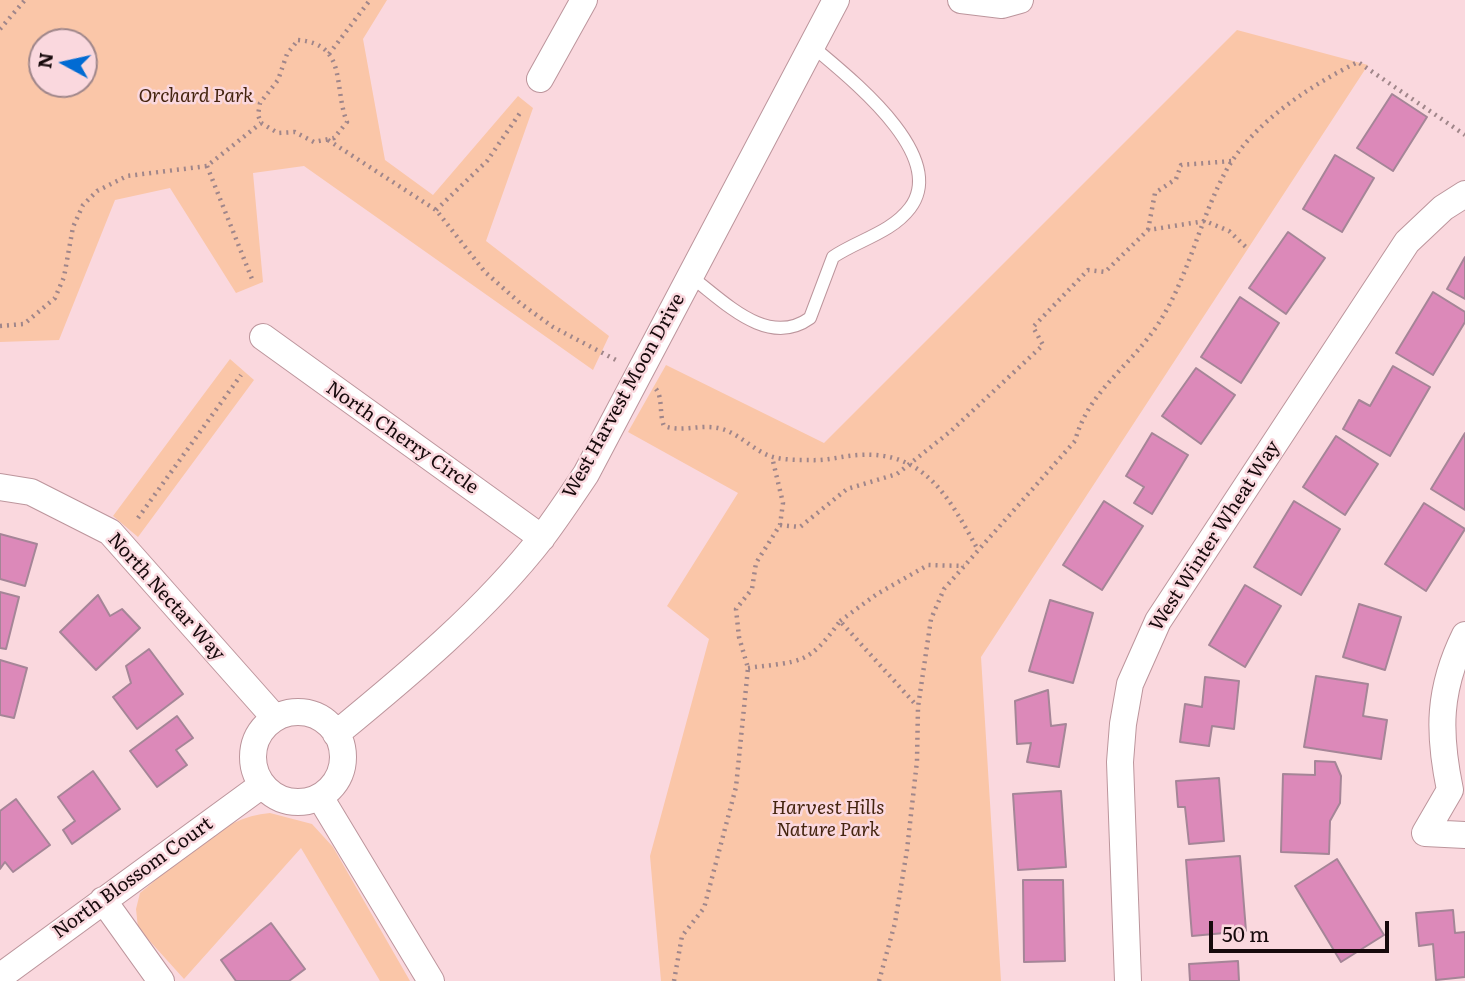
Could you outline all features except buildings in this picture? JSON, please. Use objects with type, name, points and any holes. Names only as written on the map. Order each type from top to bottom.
[{"type":"street","points":[[540,79],[584,0]]},
{"type":"street","name":"West Harvest Moon Drive","points":[[336,734],[399,682],[470,616],[542,538],[586,474],[836,0]]},
{"type":"street","points":[[961,0],[1002,5],[1020,0]]},
{"type":"street","name":"West Winter Wheat Way","points":[[1128,981],[1120,762],[1130,684],[1142,652],[1158,621],[1393,262],[1425,223],[1465,194]]},
{"type":"street","name":"North Cherry Circle","points":[[263,337],[542,538]]},
{"type":"street","name":"North Nectar Way","points":[[0,487],[31,492],[110,532],[275,718]]},
{"type":"street","points":[[1465,635],[1449,676],[1441,719],[1440,744],[1450,790],[1425,833],[1465,835]]},
{"type":"street","points":[[301,712],[315,716],[336,734],[342,761],[339,775],[320,797],[308,802],[283,800],[262,785],[254,764],[255,742],[275,718],[301,712]]},
{"type":"street","name":"North Blossom Court","points":[[5,973],[262,785]]},
{"type":"street","points":[[320,797],[431,981]]},
{"type":"street","points":[[103,900],[161,981]]},
{"type":"lane","points":[[690,276],[754,323],[769,328],[802,323],[810,318],[833,257],[891,224],[909,209],[919,190],[918,169],[905,140],[859,86],[812,46]]},
{"type":"path","points":[[0,29],[25,0]]},
{"type":"path","points":[[329,54],[370,0]]},
{"type":"path","points":[[298,40],[313,41],[329,54],[337,66],[337,91],[347,122],[334,138],[314,142],[295,132],[278,133],[261,123],[258,115],[260,103],[278,80],[287,54],[298,40]]},
{"type":"path","points":[[879,981],[895,923],[907,850],[917,761],[918,707],[931,620],[944,589],[1076,441],[1081,419],[1109,379],[1149,338],[1175,292],[1228,167],[1283,107],[1316,82],[1358,62],[1465,135]]},
{"type":"path","points":[[436,210],[487,161],[520,113]]},
{"type":"path","points":[[0,326],[24,324],[55,298],[64,277],[73,228],[83,205],[97,191],[127,176],[207,166],[261,123]]},
{"type":"path","points":[[328,140],[436,210],[485,272],[520,303],[553,327],[616,360]]},
{"type":"path","points":[[780,525],[800,527],[847,489],[897,474],[951,431],[1043,345],[1033,327],[1088,270],[1105,272],[1148,230],[1155,193],[1176,179],[1181,165],[1234,161]]},
{"type":"path","points":[[207,166],[252,279]]},
{"type":"path","points":[[1148,230],[1205,221],[1229,231],[1248,249]]},
{"type":"path","points":[[138,518],[241,375]]},
{"type":"path","points":[[654,386],[660,394],[659,413],[664,426],[678,431],[720,428],[772,457],[814,461],[860,455],[893,457],[908,464],[931,476],[958,514],[978,550]]},
{"type":"path","points":[[674,981],[682,936],[704,908],[736,787],[748,668],[739,637],[736,609],[752,589],[756,563],[780,525],[783,503],[772,457]]},
{"type":"path","points":[[748,668],[799,661],[819,650],[840,621],[877,594],[928,565],[964,566]]},
{"type":"path","points":[[840,621],[918,707]]},
{"type":"green space","name":"Orchard Park","points":[[0,0],[387,0],[363,39],[385,160],[433,195],[518,96],[533,108],[486,241],[609,336],[593,370],[304,166],[253,173],[263,282],[236,293],[170,188],[115,200],[59,340],[0,342]]},
{"type":"green space","name":"Harvest Hills Nature Park","points":[[1237,30],[1368,65],[981,657],[1001,981],[661,981],[650,856],[709,639],[667,606],[738,493],[628,432],[666,365],[824,443]]},
{"type":"green space","points":[[230,359],[254,380],[138,537],[113,516]]},
{"type":"green space","points":[[270,813],[312,824],[333,847],[410,981],[380,981],[301,848],[184,979],[138,928],[136,909],[140,893],[216,832],[251,816]]}]
